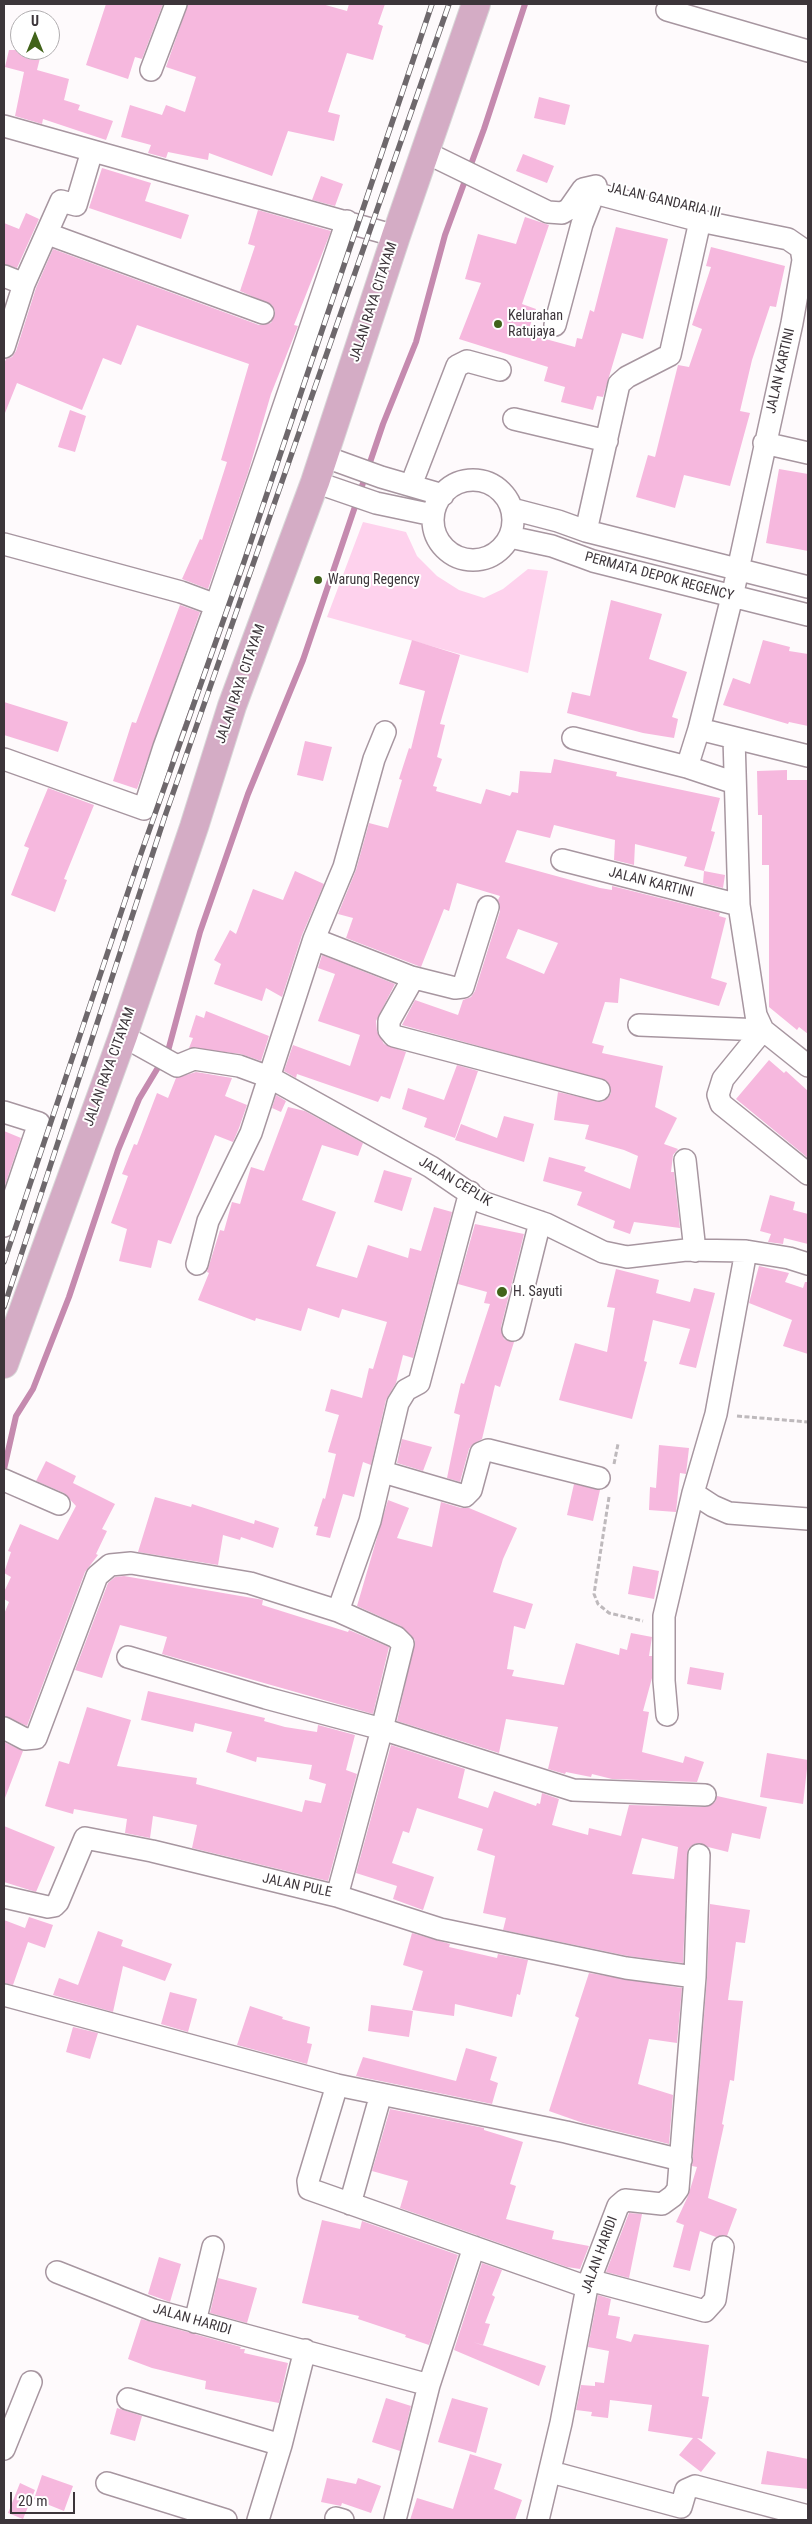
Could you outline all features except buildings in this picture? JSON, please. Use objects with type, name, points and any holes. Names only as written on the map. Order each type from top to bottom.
[{"type":"main road","name":"JALAN RAYA CITAYAM","points":[[4,1364],[132,1042],[194,827],[232,706],[325,486],[334,460],[396,236],[476,4]]},
{"type":"street","points":[[151,70],[176,4]]},
{"type":"street","points":[[667,10],[808,51]]},
{"type":"street","points":[[4,126],[396,236]]},
{"type":"street","points":[[4,346],[24,284],[48,234],[61,201],[76,205],[92,151]]},
{"type":"street","name":"JALAN GANDARIA III","points":[[425,152],[548,212],[562,213],[569,210],[583,189],[595,185],[808,233]]},
{"type":"street","name":"JALAN KARTINI","points":[[555,326],[582,224],[593,196],[602,196],[700,221],[788,239],[801,248],[803,260],[800,324],[764,442],[732,597],[699,730]]},
{"type":"street","points":[[4,759],[144,809],[347,221]]},
{"type":"street","points":[[586,531],[620,384],[627,377],[670,355],[700,221]]},
{"type":"street","points":[[48,234],[263,313]]},
{"type":"street","points":[[4,276],[24,284]]},
{"type":"street","points":[[411,485],[457,366],[467,361],[500,370]]},
{"type":"street","points":[[514,419],[606,442]]},
{"type":"street","points":[[764,442],[808,453]]},
{"type":"street","points":[[334,460],[381,477],[443,495]]},
{"type":"street","points":[[475,481],[488,483],[502,494],[512,509],[510,537],[503,547],[487,558],[468,560],[456,557],[446,550],[438,540],[433,516],[443,495],[452,487],[463,482],[475,481]]},
{"type":"street","points":[[325,486],[376,502],[433,516]]},
{"type":"street","name":"PERMATA DEPOK REGENCY","points":[[512,509],[558,521],[586,531],[808,587]]},
{"type":"street","name":"PERMATA DEPOK REGENCY","points":[[510,537],[552,546],[593,561],[808,615]]},
{"type":"street","points":[[4,544],[181,592],[216,604]]},
{"type":"street","points":[[687,767],[699,730],[808,756]]},
{"type":"street","points":[[197,1264],[208,1221],[250,1133],[314,939],[344,867],[374,759],[384,732]]},
{"type":"street","points":[[573,738],[687,767],[735,783]]},
{"type":"street","points":[[734,738],[740,906],[756,1015],[763,1030],[808,1066]]},
{"type":"street","name":"JALAN KARTINI","points":[[562,860],[740,906]]},
{"type":"street","points":[[314,939],[412,977],[455,988],[463,987],[488,907]]},
{"type":"street","points":[[412,977],[412,982],[389,1021],[389,1030],[394,1036],[599,1090]]},
{"type":"street","points":[[639,1025],[763,1030]]},
{"type":"street","points":[[763,1030],[723,1079],[718,1095],[721,1104],[808,1174]]},
{"type":"street","name":"JALAN CEPLIK","points":[[132,1042],[177,1066],[194,1059],[239,1066],[268,1077],[431,1167],[482,1202],[540,1222],[603,1252],[627,1257],[695,1250],[746,1251],[789,1258],[808,1264]]},
{"type":"street","points":[[4,1112],[39,1123],[4,1226]]},
{"type":"street","points":[[684,1160],[695,1250]]},
{"type":"street","points":[[4,1728],[25,1739],[36,1738],[97,1576],[110,1566],[131,1563],[250,1584],[338,1612],[370,1521],[398,1403],[406,1390],[419,1383],[470,1192]]},
{"type":"street","points":[[513,1330],[540,1222]]},
{"type":"street","points":[[666,1715],[664,1616],[693,1493],[716,1414],[746,1251]]},
{"type":"street","points":[[383,1472],[465,1496],[471,1490],[481,1453],[488,1450],[607,1481]]},
{"type":"street","points":[[8,1482],[59,1504]]},
{"type":"street","points":[[693,1493],[712,1506],[729,1513],[808,1519]]},
{"type":"street","name":"JALAN PULE","points":[[4,1897],[48,1907],[54,1906],[58,1902],[85,1838],[152,1851],[337,1896],[403,1644],[396,1637],[338,1612]]},
{"type":"street","points":[[128,1657],[382,1729],[573,1790],[705,1795]]},
{"type":"street","name":"JALAN HARIDI","points":[[538,2520],[550,2472],[588,2284],[618,2206],[625,2200],[662,2204],[673,2196],[678,2189],[694,1977],[698,1855]]},
{"type":"street","points":[[337,1896],[440,1929],[626,1968],[694,1977]]},
{"type":"street","points":[[4,1995],[337,2085],[566,2132],[681,2160]]},
{"type":"street","points":[[350,2204],[381,2094]]},
{"type":"street","points":[[334,2095],[308,2181],[309,2188],[474,2248],[588,2284],[705,2311],[715,2300],[723,2247]]},
{"type":"street","points":[[194,2322],[213,2247]]},
{"type":"street","points":[[395,2520],[429,2385],[474,2248]]},
{"type":"street","name":"JALAN HARIDI","points":[[57,2272],[153,2310],[429,2385]]},
{"type":"street","points":[[258,2520],[281,2445],[305,2350]]},
{"type":"street","points":[[4,2450],[31,2382]]},
{"type":"street","points":[[128,2399],[281,2445]]},
{"type":"street","points":[[550,2472],[681,2508],[686,2490],[694,2486],[808,2516]]},
{"type":"street","points":[[107,2483],[226,2520]]},
{"type":"path","points":[[716,1414],[808,1422]]},
{"type":"path","points":[[618,1444],[607,1481],[596,1570],[595,1598],[609,1613],[620,1617],[664,1624]]},
{"type":"shaded area","points":[[363,522],[406,532],[417,556],[437,576],[459,590],[484,598],[503,589],[528,569],[548,571],[528,673],[327,617]]},
{"type":"waterway","points":[[4,1469],[16,1416],[33,1389],[69,1297],[118,1150],[139,1099],[168,1051],[200,932],[248,794],[303,660],[383,424],[416,342],[445,235],[484,129],[525,4]]},
{"type":"railway","points":[[4,1262],[138,862],[244,562],[432,4]]},
{"type":"railway","points":[[4,1307],[165,816],[449,4]]},
{"type":"place","name":"Kelurahan Ratujaya","points":[[498,324]]},
{"type":"place","name":"Warung Regency","points":[[318,580]]},
{"type":"place","name":"H. Sayuti","points":[[502,1292]]}]
